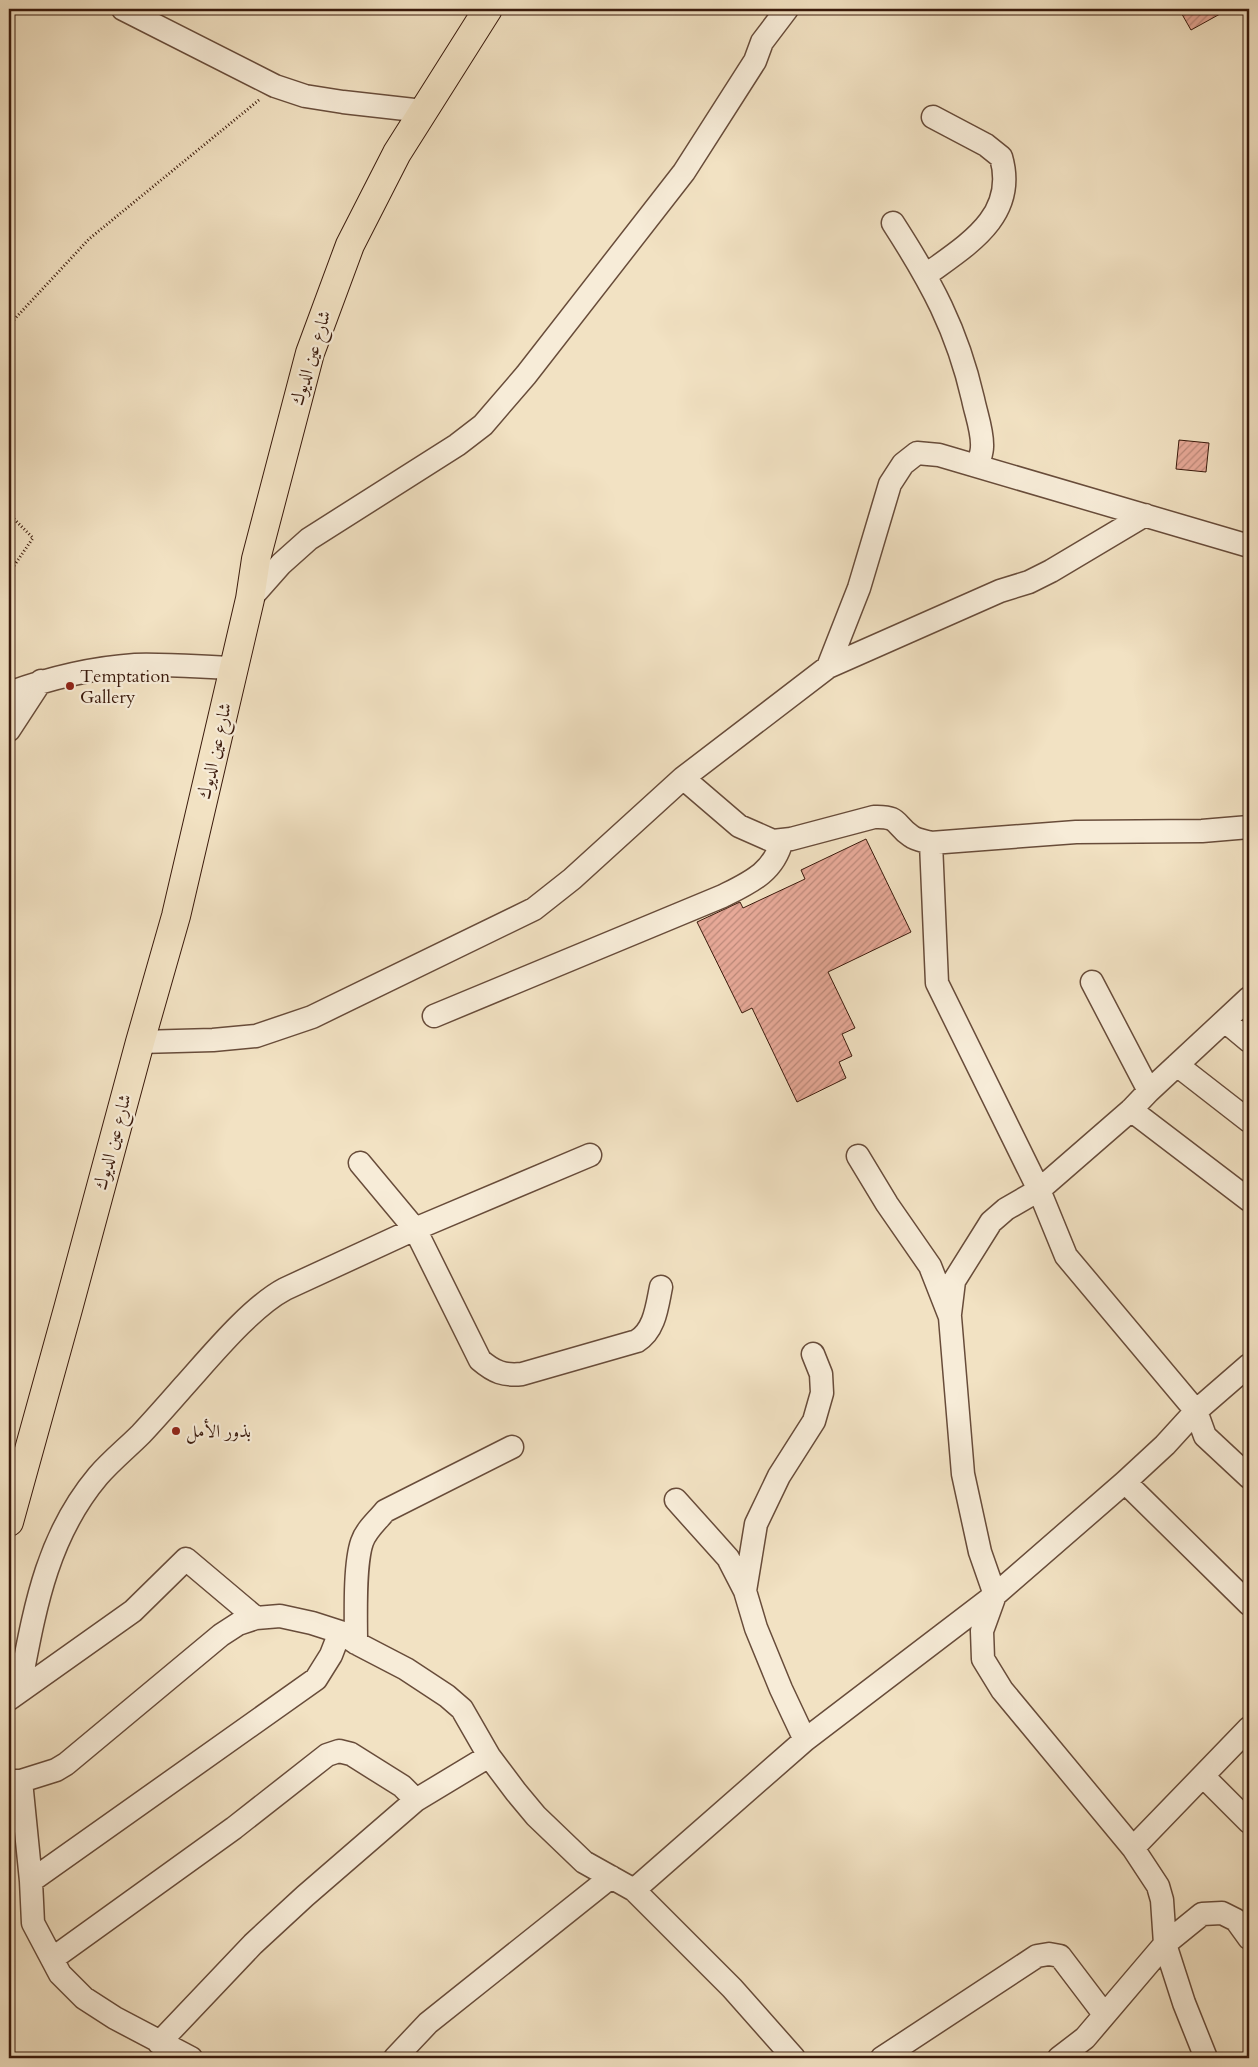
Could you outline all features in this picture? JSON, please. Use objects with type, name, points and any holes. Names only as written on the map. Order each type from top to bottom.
[{"type":"main road","name":"شارع عين الديوك","points":[[9,1522],[176,916],[250,599],[256,559],[310,353],[350,245],[389,168],[488,9]]},
{"type":"street","points":[[124,9],[275,86],[305,96],[423,111]]},
{"type":"street","points":[[250,599],[281,564],[309,539],[450,450],[483,425],[526,375],[684,172],[755,61],[762,42],[787,9]]},
{"type":"street","points":[[926,275],[971,242],[986,227],[1004,196],[1005,181],[1001,157],[986,145],[933,117]]},
{"type":"street","points":[[893,223],[926,275],[957,341],[969,380],[982,447],[978,466]]},
{"type":"street","points":[[828,667],[859,588],[890,484],[903,464],[917,453],[939,455],[1249,546]]},
{"type":"street","points":[[140,1042],[213,1040],[256,1036],[312,1017],[534,909],[572,878],[683,778],[828,667],[1000,591],[1029,582],[1145,516]]},
{"type":"street","points":[[9,693],[42,681],[86,671],[136,665],[234,668]]},
{"type":"street","points":[[9,730],[42,681]]},
{"type":"street","points":[[683,778],[739,826],[773,841],[874,817],[888,816],[901,825],[912,837],[931,843],[1076,832],[1202,831],[1249,827]]},
{"type":"street","points":[[434,1016],[741,887],[767,870],[778,854],[782,840]]},
{"type":"street","points":[[931,843],[937,983],[1039,1190],[1066,1256],[1196,1410],[1205,1436],[1249,1477]]},
{"type":"street","points":[[1092,982],[1149,1091]]},
{"type":"street","points":[[1206,2058],[1184,2003],[1165,1944],[1162,1900],[1158,1886],[1133,1848],[1002,1690],[983,1659],[982,1631],[995,1595],[980,1552],[963,1474],[950,1317],[954,1281],[991,1222],[1006,1209],[1039,1190],[1131,1110],[1249,998]]},
{"type":"street","points":[[1225,1021],[1249,1040]]},
{"type":"street","points":[[1177,1065],[1249,1121]]},
{"type":"street","points":[[1131,1110],[1249,1200]]},
{"type":"street","points":[[14,1695],[45,1570],[69,1518],[98,1476],[140,1434],[201,1366],[270,1297],[415,1229],[590,1155]]},
{"type":"street","points":[[858,1156],[887,1204],[930,1266],[950,1317]]},
{"type":"street","points":[[360,1163],[415,1229],[480,1360],[498,1373],[522,1374],[637,1341],[645,1336],[650,1328],[661,1287]]},
{"type":"street","points":[[744,1591],[756,1524],[779,1476],[814,1421],[822,1394],[821,1374],[812,1354]]},
{"type":"street","points":[[634,1890],[805,1740],[995,1595],[1125,1482],[1165,1445],[1196,1410],[1249,1365]]},
{"type":"street","points":[[31,1881],[316,1680],[330,1655],[348,1638],[362,1542],[372,1526],[385,1511],[512,1447]]},
{"type":"street","points":[[1125,1482],[1249,1604]]},
{"type":"street","points":[[676,1500],[728,1558],[744,1591],[747,1604],[767,1654],[805,1740]]},
{"type":"street","points":[[14,1695],[133,1611],[186,1559],[256,1618]]},
{"type":"street","points":[[191,2058],[159,2043],[115,2018],[84,1998],[60,1974],[33,1923],[31,1881],[15,1781],[56,1770],[66,1764],[221,1635],[238,1624],[256,1618],[280,1616],[312,1623],[348,1638],[406,1669],[462,1708],[489,1756],[516,1792],[552,1832],[584,1862],[634,1890],[732,1988],[794,2058]]},
{"type":"street","points":[[1133,1848],[1249,1728]]},
{"type":"street","points":[[52,1959],[234,1828],[327,1755],[339,1751],[351,1754],[402,1786],[416,1800]]},
{"type":"street","points":[[159,2043],[253,1944],[416,1800],[489,1756]]},
{"type":"street","points":[[1203,1776],[1249,1822]]},
{"type":"street","points":[[395,2058],[428,2023],[610,1877]]},
{"type":"street","points":[[1059,2058],[1085,2038],[1165,1944],[1202,1914],[1222,1913],[1236,1920],[1249,1938]]},
{"type":"street","points":[[882,2058],[1037,1956],[1049,1954],[1060,1956],[1104,2014]]},
{"type":"path","points":[[9,325],[89,240],[275,86]]},
{"type":"path","points":[[9,514],[33,538],[9,573]]},
{"type":"building","points":[[1179,9],[1229,9],[1191,30]]},
{"type":"building","points":[[1179,440],[1209,443],[1206,472],[1176,469]]},
{"type":"building","points":[[866,839],[911,932],[828,972],[855,1028],[842,1034],[852,1056],[839,1062],[846,1078],[797,1102],[752,1008],[742,1013],[697,922],[740,902],[743,908],[805,879],[801,870]]},
{"type":"place","name":"Temptation Gallery","points":[[70,686]]},
{"type":"place","name":"بذور الأمل","points":[[176,1431]]}]
